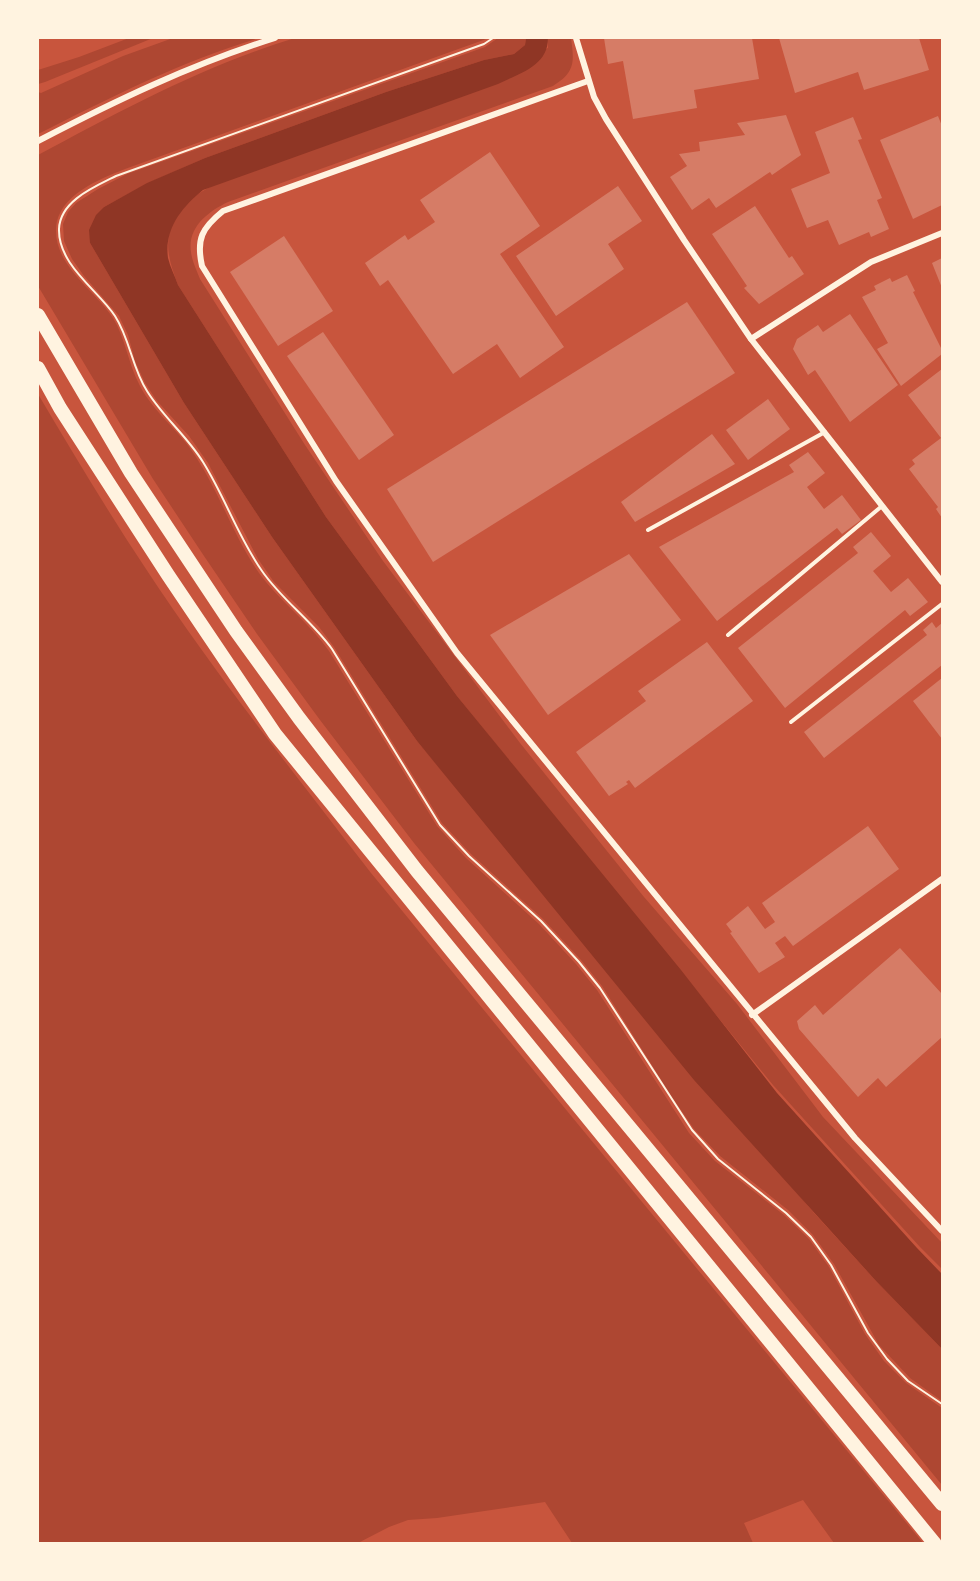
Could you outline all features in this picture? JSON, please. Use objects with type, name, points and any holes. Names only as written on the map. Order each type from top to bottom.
[{"type":"highway","points":[[38,315],[131,473],[236,631],[299,718],[417,871],[942,1504]]},
{"type":"highway","points":[[38,368],[60,408],[155,556],[275,734],[935,1544]]},
{"type":"street","points":[[38,141],[164,78],[216,57],[275,38]]},
{"type":"street","points":[[576,38],[588,81],[606,119],[751,339],[942,582]]},
{"type":"street","points":[[588,81],[223,211],[212,220],[200,236],[202,266],[336,481],[457,653],[855,1138],[942,1231]]},
{"type":"street","points":[[751,339],[871,262],[942,233]]},
{"type":"street","points":[[752,1015],[942,879]]},
{"type":"lane","points":[[648,530],[825,432]]},
{"type":"lane","points":[[728,634],[883,505]]},
{"type":"lane","points":[[791,722],[942,604]]},
{"type":"path","points":[[494,38],[484,44],[116,176],[85,193],[69,205],[60,223],[61,242],[81,278],[116,317],[142,385],[196,451],[255,561],[271,584],[317,629],[328,644],[440,825],[469,856],[541,921],[579,962],[600,988],[692,1131],[725,1165],[786,1213],[811,1237],[831,1265],[868,1333],[882,1353],[908,1381],[942,1404]]},
{"type":"shaded area","points":[[129,38],[153,38],[38,84],[38,70]]},
{"type":"shaded area","points":[[173,38],[259,38],[174,69],[38,134],[38,92],[41,93],[123,56]]},
{"type":"shaded area","points":[[295,38],[489,38],[125,169],[93,183],[72,197],[59,216],[56,228],[57,242],[62,254],[68,266],[113,318],[140,386],[152,405],[196,457],[259,573],[329,651],[437,826],[466,858],[539,924],[576,964],[597,990],[689,1133],[715,1161],[784,1215],[809,1239],[829,1267],[865,1334],[884,1361],[906,1383],[942,1408],[942,1485],[414,843],[320,720],[257,634],[153,479],[38,286],[38,155],[196,75],[228,61]]},
{"type":"shaded area","points":[[498,38],[526,38],[525,45],[514,54],[484,60],[386,92],[205,158],[148,183],[104,207],[90,243],[184,403],[272,537],[417,741],[814,1213],[942,1349],[942,1401],[910,1378],[879,1345],[834,1264],[813,1235],[788,1210],[720,1156],[694,1129],[602,986],[581,960],[543,919],[471,854],[442,823],[334,647],[319,627],[274,582],[258,559],[208,463],[145,383],[119,316],[84,276],[72,259],[64,241],[63,224],[68,212],[76,203],[127,174],[485,47]]},
{"type":"shaded area","points":[[526,38],[548,38],[547,48],[543,55],[531,67],[498,84],[203,190],[176,219],[167,247],[168,258],[178,285],[326,517],[457,696],[681,970],[777,1093],[942,1274],[942,1349],[876,1281],[694,1080],[417,741],[272,537],[184,403],[90,243],[89,230],[96,215],[104,207],[147,183],[205,158],[386,92],[484,60],[514,54],[525,45]]},
{"type":"shaded area","points":[[548,38],[571,38],[572,46],[573,60],[570,71],[553,86],[228,202],[207,215],[196,228],[191,243],[193,262],[200,279],[305,445],[383,561],[520,743],[644,897],[737,1004],[823,1117],[942,1243],[942,1269],[773,1085],[457,696],[326,517],[178,285],[174,274],[169,253],[169,234],[178,215],[194,197],[204,190],[548,48]]},
{"type":"shaded area","points":[[38,394],[104,504],[172,608],[313,798],[371,873],[923,1543],[834,1543],[803,1500],[744,1523],[753,1543],[572,1543],[545,1502],[408,1520],[358,1543],[38,1543]]},
{"type":"building","points":[[604,38],[752,38],[759,79],[694,90],[697,108],[633,119],[623,61],[608,64]]},
{"type":"building","points":[[779,38],[919,38],[929,70],[864,90],[858,72],[795,93]]},
{"type":"building","points":[[786,115],[801,155],[772,175],[770,172],[716,208],[709,198],[692,210],[670,177],[687,166],[679,154],[700,151],[699,142],[745,135],[737,123]]},
{"type":"building","points":[[938,116],[942,126],[942,205],[913,219],[880,140]]},
{"type":"building","points":[[853,117],[862,139],[858,140],[882,198],[877,200],[889,229],[871,237],[869,232],[839,245],[828,220],[807,228],[791,189],[830,173],[815,132]]},
{"type":"building","points":[[490,152],[540,226],[500,254],[564,347],[520,378],[497,344],[453,374],[388,280],[380,286],[365,263],[405,235],[408,240],[435,222],[420,200]]},
{"type":"building","points":[[618,186],[642,221],[608,244],[624,269],[556,316],[516,256]]},
{"type":"building","points":[[755,206],[789,258],[792,256],[804,274],[759,304],[744,288],[747,286],[712,234]]},
{"type":"building","points":[[284,236],[333,311],[278,346],[230,272]]},
{"type":"building","points":[[942,258],[942,288],[932,263]]},
{"type":"building","points":[[907,275],[942,354],[901,386],[877,349],[888,343],[862,297],[876,290],[874,286],[890,278],[892,282]]},
{"type":"building","points":[[687,302],[735,373],[433,562],[387,489]]},
{"type":"building","points":[[850,314],[898,385],[850,422],[815,370],[808,375],[793,349],[797,339],[818,325],[823,332]]},
{"type":"building","points":[[323,332],[394,435],[359,460],[287,356]]},
{"type":"building","points":[[942,369],[942,518],[936,509],[938,507],[909,469],[915,464],[912,460],[941,438],[908,395]]},
{"type":"building","points":[[768,399],[790,429],[748,460],[726,430]]},
{"type":"building","points":[[712,434],[735,464],[635,522],[621,502]]},
{"type":"building","points":[[808,452],[825,473],[807,487],[824,509],[842,495],[861,520],[842,534],[837,528],[717,621],[659,547],[794,472],[789,465]]},
{"type":"building","points":[[871,532],[891,556],[873,571],[891,592],[908,578],[928,602],[910,616],[905,610],[785,708],[738,648],[858,553],[853,547]]},
{"type":"building","points":[[629,554],[681,620],[548,715],[490,635]]},
{"type":"building","points":[[932,622],[936,628],[942,623],[942,665],[824,758],[804,732],[927,635],[923,630]]},
{"type":"building","points":[[707,642],[753,701],[635,788],[629,780],[626,782],[628,784],[609,796],[576,752],[646,701],[638,691]]},
{"type":"building","points":[[942,678],[942,739],[913,701]]},
{"type":"building","points":[[868,826],[899,869],[793,946],[785,936],[775,943],[785,957],[759,973],[726,924],[748,906],[765,929],[775,922],[762,903]]},
{"type":"building","points":[[900,948],[942,994],[942,1037],[886,1087],[878,1078],[858,1097],[799,1029],[797,1021],[815,1005],[823,1015]]}]
